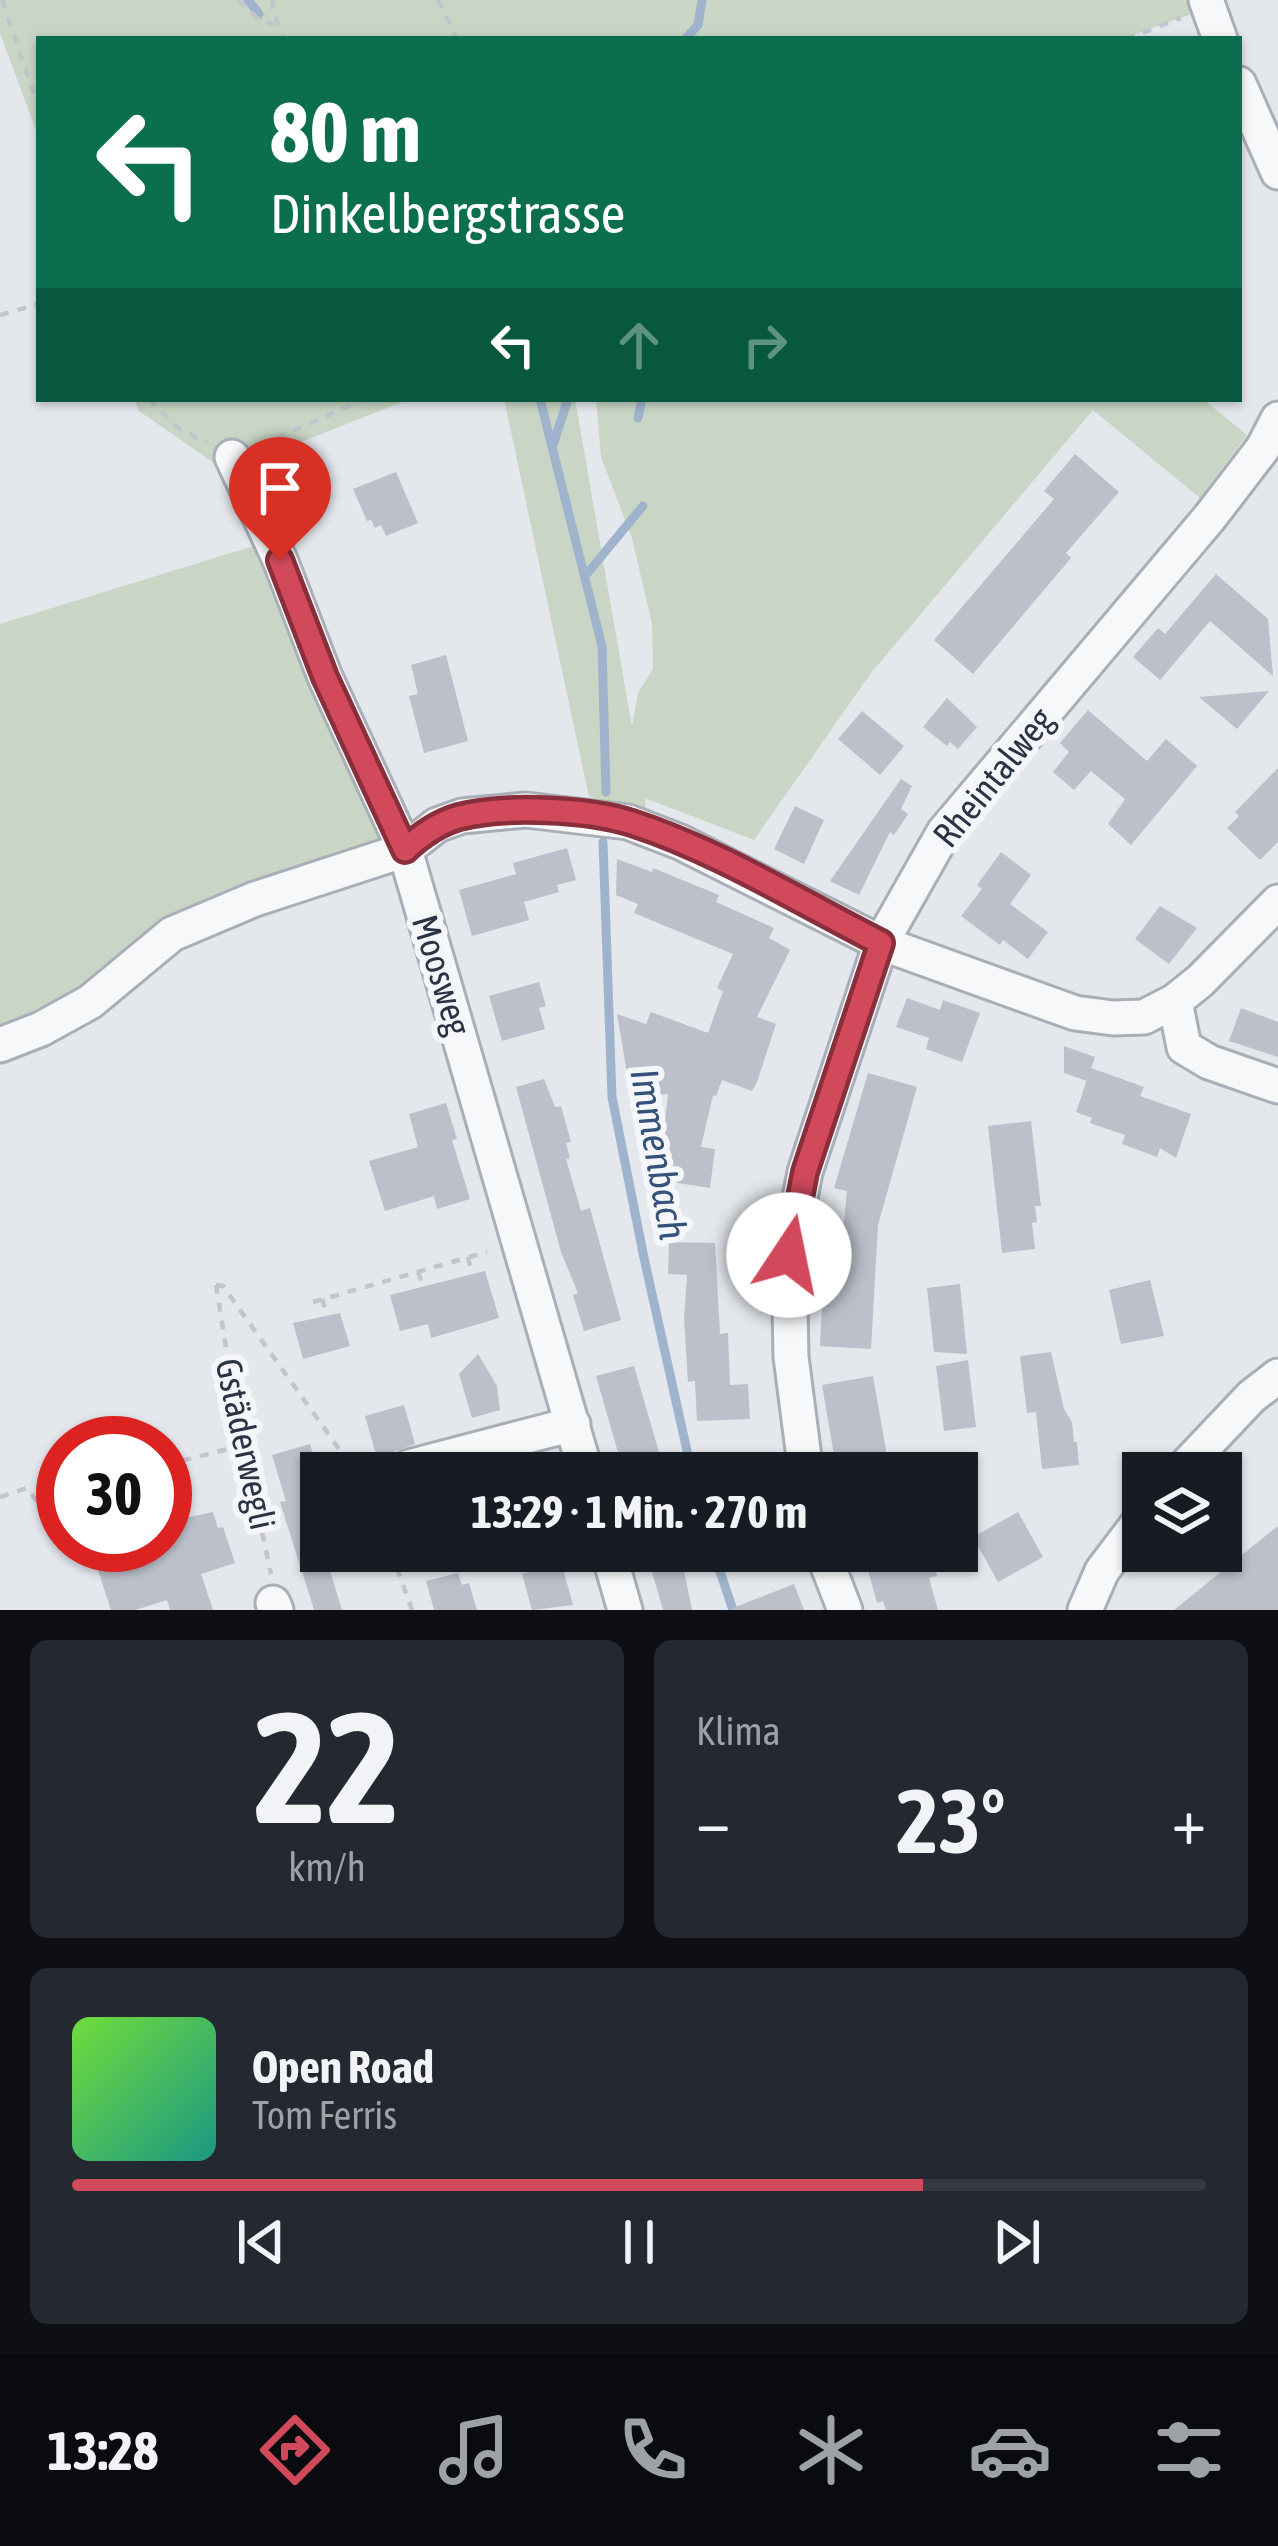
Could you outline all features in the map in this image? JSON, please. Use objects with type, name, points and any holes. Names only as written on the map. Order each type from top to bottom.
[{"type":"street","points":[[1242,90],[1278,172]]},
{"type":"street","name":"Rheintalweg","points":[[803,1452],[791,1357],[789,1255],[805,1172],[881,943],[944,832],[1210,517],[1263,448],[1278,419]]},
{"type":"street","name":"Moosweg","points":[[232,457],[405,850],[580,1452]]},
{"type":"street","points":[[0,1045],[91,1002],[172,934],[255,898],[405,850],[437,825],[462,816],[526,810],[628,821],[680,842],[881,943],[1075,1013],[1144,1017],[1175,1001],[1278,902]]},
{"type":"street","points":[[1175,1001],[1184,1047],[1209,1062],[1278,1086]]},
{"type":"street","points":[[1199,1452],[1251,1396],[1278,1376]]},
{"type":"street","points":[[496,1452],[575,1432]]},
{"type":"street","points":[[1085,1610],[1102,1570],[1122,1544]]},
{"type":"street","points":[[614,1572],[625,1610]]},
{"type":"street","points":[[831,1572],[845,1610]]},
{"type":"path","points":[[2,0],[36,100]]},
{"type":"path","points":[[239,0],[261,22],[279,26]]},
{"type":"path","points":[[273,0],[283,36]]},
{"type":"path","points":[[438,0],[456,36]]},
{"type":"path","points":[[1137,36],[1212,16]]},
{"type":"path","points":[[0,314],[36,305]]},
{"type":"path","points":[[151,402],[175,427],[232,457],[357,402]]},
{"type":"path","points":[[313,1302],[521,1242]]},
{"type":"path","points":[[467,1257],[472,1275]]},
{"type":"path","points":[[418,1272],[424,1289]]},
{"type":"path","name":"Gstäderwegli","points":[[274,1607],[269,1552],[244,1445],[216,1286],[223,1286],[341,1452]]},
{"type":"path","points":[[322,1299],[328,1317]]},
{"type":"path","points":[[192,1458],[244,1445]]},
{"type":"path","points":[[0,1497],[27,1488],[36,1499]]},
{"type":"path","points":[[398,1572],[412,1610]]},
{"type":"green space","points":[[0,0],[1216,0],[1197,12],[1130,36],[36,36],[36,131],[0,33]]},
{"type":"green space","points":[[135,402],[402,402],[245,464],[214,463],[139,411]]},
{"type":"green space","points":[[505,402],[576,402],[632,727],[638,693],[653,669],[652,624],[632,538],[601,457],[596,402],[1207,402],[1247,435],[1200,498],[1093,410],[871,673],[754,840],[645,798],[646,809],[589,797]]},
{"type":"green space","points":[[257,545],[386,849],[110,978],[0,1037],[0,624]]},
{"type":"building","points":[[1075,454],[1119,492],[1066,553],[1071,558],[973,674],[934,640],[1054,499],[1044,491]]},
{"type":"building","points":[[396,472],[418,523],[386,536],[381,525],[375,528],[367,521],[353,489]]},
{"type":"building","points":[[1216,574],[1268,619],[1273,676],[1210,621],[1160,680],[1133,657],[1158,628],[1165,634]]},
{"type":"building","points":[[446,655],[468,741],[424,753],[409,696],[418,694],[411,665]]},
{"type":"building","points":[[1269,691],[1237,729],[1199,697]]},
{"type":"building","points":[[947,698],[977,727],[958,749],[923,727]]},
{"type":"building","points":[[1088,710],[1147,761],[1166,739],[1197,766],[1131,845],[1108,824],[1125,799],[1091,771],[1074,790],[1053,772],[1069,752],[1060,743]]},
{"type":"building","points":[[862,711],[904,746],[880,775],[838,739]]},
{"type":"building","points":[[1278,768],[1278,842],[1260,860],[1227,828],[1239,816],[1235,812]]},
{"type":"building","points":[[901,779],[912,786],[901,809],[908,814],[894,835],[890,832],[859,895],[830,881]]},
{"type":"building","points":[[795,806],[824,820],[804,864],[774,849]]},
{"type":"building","points":[[567,848],[576,880],[557,885],[559,892],[524,902],[529,920],[472,936],[459,890],[516,874],[513,863]]},
{"type":"building","points":[[1001,852],[1031,875],[1010,904],[1048,932],[1028,959],[961,916]]},
{"type":"building","points":[[617,859],[719,895],[716,902],[774,928],[769,938],[790,950],[757,1017],[776,1024],[757,1082],[752,1091],[722,1080],[713,1095],[701,1147],[715,1149],[710,1188],[658,1180],[668,1094],[631,1097],[617,1014],[646,1024],[651,1012],[708,1033],[723,991],[717,988],[733,954],[634,913],[638,904],[616,895]]},
{"type":"building","points":[[1160,906],[1197,928],[1169,964],[1135,939]]},
{"type":"building","points":[[539,982],[546,1006],[539,1008],[545,1029],[502,1041],[489,996]]},
{"type":"building","points":[[907,998],[940,1010],[943,1000],[980,1013],[962,1062],[926,1049],[929,1038],[896,1027]]},
{"type":"building","points":[[1241,1008],[1278,1022],[1278,1057],[1229,1041]]},
{"type":"building","points":[[1064,1046],[1095,1057],[1087,1081],[1064,1073]]},
{"type":"building","points":[[1091,1068],[1144,1087],[1140,1096],[1191,1114],[1176,1158],[1160,1148],[1157,1157],[1122,1144],[1125,1135],[1090,1123],[1092,1118],[1076,1112]]},
{"type":"building","points":[[868,1073],[917,1087],[878,1225],[871,1349],[820,1346],[826,1229],[843,1230],[847,1191],[834,1188]]},
{"type":"building","points":[[544,1079],[555,1107],[561,1106],[571,1142],[566,1143],[570,1158],[566,1159],[581,1211],[590,1208],[621,1320],[584,1331],[573,1295],[578,1293],[561,1252],[516,1087]]},
{"type":"building","points":[[446,1103],[470,1199],[437,1209],[434,1196],[385,1211],[369,1161],[418,1147],[409,1114]]},
{"type":"building","points":[[1031,1121],[1041,1206],[1035,1206],[1037,1222],[1032,1223],[1035,1249],[1002,1253],[988,1126]]},
{"type":"building","points":[[669,1242],[715,1243],[720,1334],[728,1333],[730,1385],[748,1384],[750,1419],[697,1421],[695,1381],[688,1382],[687,1275],[668,1274]]},
{"type":"building","points":[[485,1271],[499,1318],[431,1338],[428,1324],[400,1331],[390,1295]]},
{"type":"building","points":[[1150,1280],[1164,1336],[1121,1344],[1109,1290]]},
{"type":"building","points":[[960,1284],[967,1354],[934,1352],[927,1288]]},
{"type":"building","points":[[340,1313],[350,1346],[303,1359],[293,1323]]},
{"type":"building","points":[[1051,1352],[1079,1465],[1042,1469],[1036,1412],[1027,1413],[1020,1356]]},
{"type":"building","points":[[478,1354],[497,1386],[500,1410],[472,1418],[459,1374]]},
{"type":"building","points":[[968,1360],[976,1427],[944,1431],[936,1366]]},
{"type":"building","points":[[634,1366],[659,1452],[618,1452],[596,1376]]},
{"type":"building","points":[[873,1376],[886,1452],[833,1452],[822,1385]]},
{"type":"building","points":[[404,1405],[415,1444],[375,1452],[365,1416]]},
{"type":"building","points":[[310,1444],[312,1452],[300,1452],[300,1566],[280,1502],[286,1501],[272,1455]]},
{"type":"building","points":[[213,1512],[235,1563],[201,1574],[213,1610],[170,1610],[167,1600],[135,1610],[111,1610],[99,1572],[192,1572],[192,1516]]},
{"type":"building","points":[[1018,1512],[1043,1557],[998,1582],[978,1546],[978,1534]]},
{"type":"building","points":[[1278,1526],[1278,1610],[1174,1610],[1221,1572],[1242,1572],[1243,1554]]},
{"type":"building","points":[[302,1572],[330,1572],[342,1610],[314,1610]]},
{"type":"building","points":[[564,1572],[573,1605],[532,1610],[522,1574]]},
{"type":"building","points":[[652,1572],[684,1572],[692,1610],[663,1610]]},
{"type":"building","points":[[868,1572],[936,1572],[937,1576],[929,1578],[938,1610],[886,1610],[883,1601],[877,1603]]},
{"type":"building","points":[[458,1573],[462,1585],[469,1583],[477,1610],[434,1610],[426,1581]]},
{"type":"building","points":[[794,1584],[804,1610],[733,1610],[733,1608]]},
{"type":"waterway","name":"Immenbach","points":[[248,0],[259,14]]},
{"type":"waterway","points":[[688,36],[698,25],[702,0]]},
{"type":"waterway","name":"Immenbach","points":[[541,402],[602,646],[606,792]]},
{"type":"waterway","points":[[553,445],[567,402]]},
{"type":"waterway","points":[[638,418],[641,402]]},
{"type":"waterway","points":[[585,576],[643,506]]},
{"type":"waterway","name":"Immenbach","points":[[603,842],[612,1097],[687,1452]]},
{"type":"waterway","name":"Immenbach","points":[[720,1572],[733,1610]]},
{"type":"route","points":[[280,560],[325,677],[405,850],[437,825],[462,816],[526,810],[628,821],[680,842],[881,943],[805,1172],[789,1255]]}]
